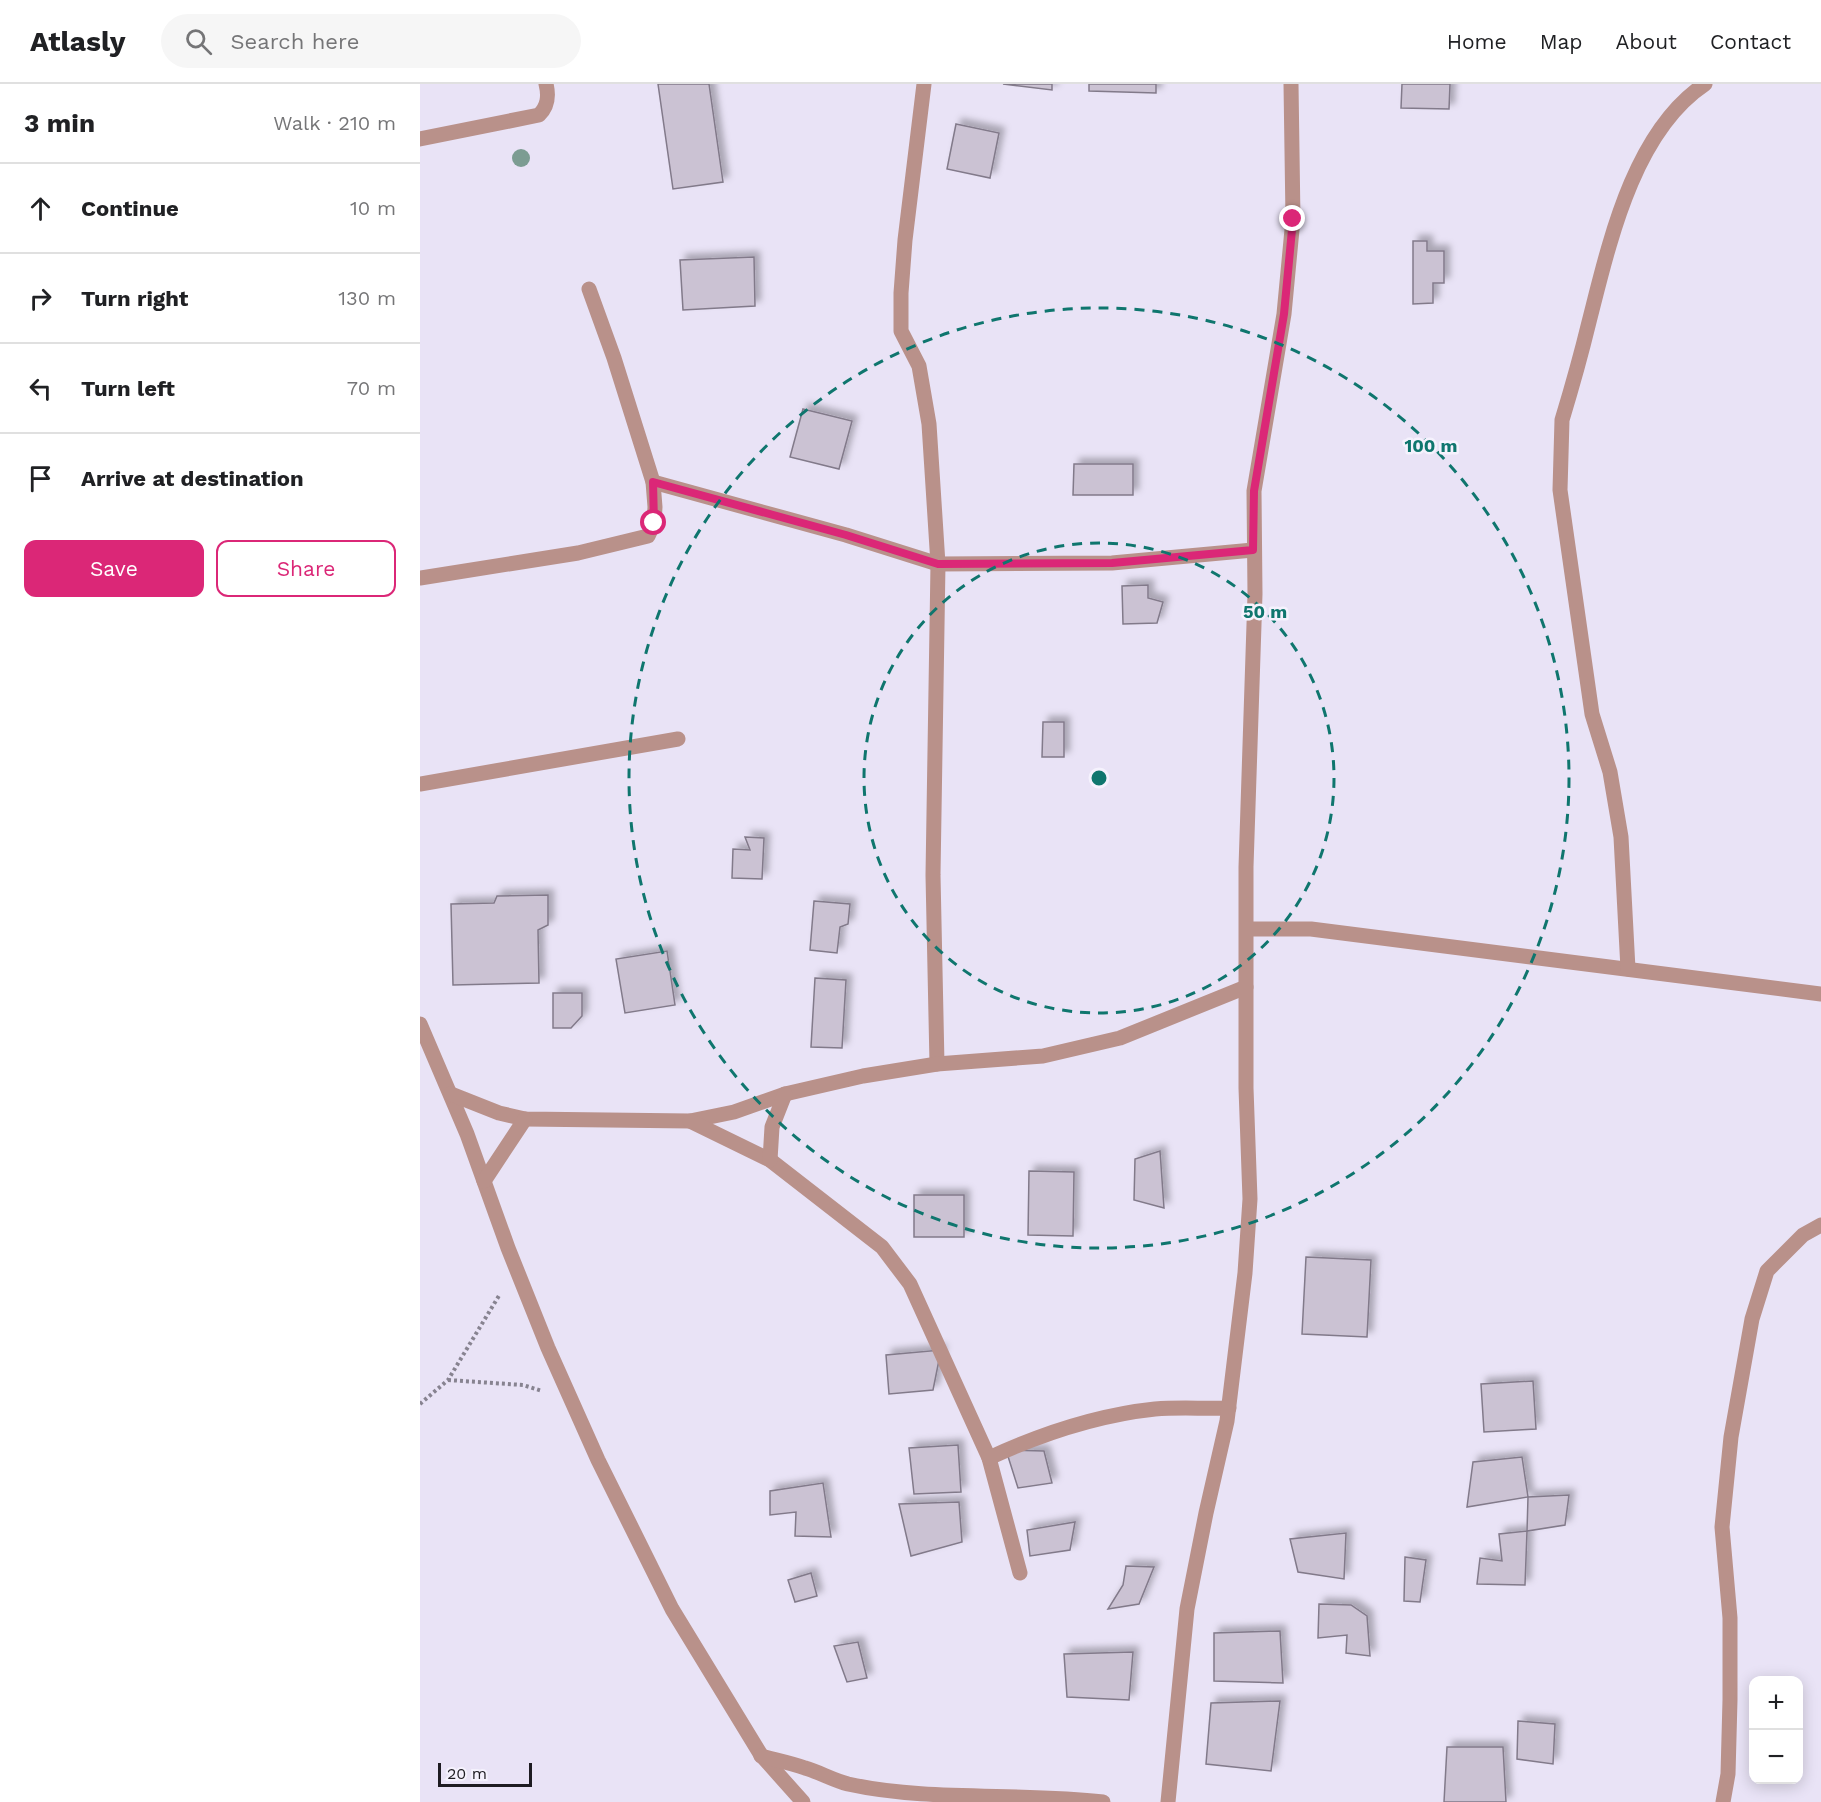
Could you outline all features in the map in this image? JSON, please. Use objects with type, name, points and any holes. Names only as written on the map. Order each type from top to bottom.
[{"type":"street","points":[[420,139],[539,115],[548,100],[546,84]]},
{"type":"street","points":[[924,84],[904,240],[901,331],[919,366],[929,424],[938,564],[933,875],[938,1064]]},
{"type":"street","points":[[1168,1802],[1187,1609],[1229,1408],[1245,1273],[1250,1199],[1246,1088],[1246,867],[1255,594],[1254,491],[1284,314],[1293,219],[1291,84]]},
{"type":"street","points":[[1628,969],[1621,837],[1610,772],[1592,714],[1560,490],[1562,420],[1617,218],[1645,154],[1666,121],[1695,90],[1705,84]]},
{"type":"street","points":[[420,578],[578,553],[648,536],[654,523],[653,482],[614,358],[589,288]]},
{"type":"street","points":[[653,482],[846,535],[938,564],[1112,563],[1253,550]]},
{"type":"street","points":[[420,784],[678,739]]},
{"type":"street","points":[[1247,929],[1311,929],[1821,994]]},
{"type":"street","points":[[451,1094],[499,1113],[525,1119],[690,1121],[734,1112],[785,1094],[863,1076],[938,1064],[1043,1056],[1120,1038],[1246,987]]},
{"type":"street","points":[[420,1024],[451,1094],[516,1268],[598,1460],[672,1609],[761,1755],[803,1802]]},
{"type":"street","points":[[770,1160],[772,1127],[785,1094]]},
{"type":"street","points":[[484,1181],[525,1119]]},
{"type":"street","points":[[690,1121],[770,1160],[882,1247],[910,1284],[989,1458],[1020,1573]]},
{"type":"street","points":[[1723,1802],[1728,1774],[1730,1617],[1722,1527],[1733,1427],[1752,1319],[1767,1270],[1803,1235],[1821,1225]]},
{"type":"street","points":[[989,1458],[1041,1436],[1110,1416],[1157,1409],[1229,1408]]},
{"type":"street","points":[[761,1755],[805,1767],[847,1784],[899,1791],[972,1796],[1041,1796],[1103,1802]]},
{"type":"path","points":[[420,1404],[448,1380],[516,1268]]},
{"type":"path","points":[[448,1380],[523,1385],[571,1400]]},
{"type":"building","points":[[658,84],[709,84],[723,182],[673,189]]},
{"type":"building","points":[[1003,84],[1052,84],[1052,90]]},
{"type":"building","points":[[1089,84],[1156,84],[1156,93],[1089,91]]},
{"type":"building","points":[[1402,84],[1450,84],[1449,109],[1401,108]]},
{"type":"building","points":[[956,124],[999,133],[990,178],[947,169]]},
{"type":"building","points":[[1413,241],[1427,241],[1427,251],[1444,251],[1444,283],[1433,283],[1433,303],[1413,304]]},
{"type":"building","points":[[754,257],[755,306],[683,310],[680,260]]},
{"type":"building","points":[[803,409],[852,421],[839,469],[790,457]]},
{"type":"building","points":[[1074,464],[1133,464],[1133,495],[1073,495]]},
{"type":"building","points":[[1148,585],[1148,598],[1163,602],[1157,623],[1123,624],[1122,586]]},
{"type":"building","points":[[1043,722],[1064,722],[1064,757],[1042,757]]},
{"type":"building","points":[[745,837],[764,838],[762,879],[732,878],[733,849],[750,850]]},
{"type":"building","points":[[548,895],[548,925],[538,930],[539,983],[453,985],[451,904],[494,903],[497,896]]},
{"type":"building","points":[[814,901],[850,904],[848,924],[840,927],[837,953],[810,950]]},
{"type":"building","points":[[667,951],[675,1005],[625,1013],[616,959]]},
{"type":"building","points":[[815,978],[846,980],[842,1048],[811,1047]]},
{"type":"building","points":[[553,993],[582,993],[582,1016],[571,1028],[553,1028]]},
{"type":"building","points":[[1160,1151],[1164,1208],[1134,1200],[1135,1159]]},
{"type":"building","points":[[1029,1171],[1074,1172],[1073,1236],[1028,1235]]},
{"type":"building","points":[[914,1195],[964,1195],[964,1237],[914,1237]]},
{"type":"building","points":[[1306,1257],[1371,1260],[1367,1337],[1302,1334]]},
{"type":"building","points":[[941,1350],[933,1390],[889,1394],[886,1355]]},
{"type":"building","points":[[1533,1381],[1536,1429],[1484,1432],[1481,1384]]},
{"type":"building","points":[[958,1445],[961,1492],[914,1494],[909,1448]]},
{"type":"building","points":[[1006,1450],[1044,1451],[1052,1483],[1018,1488]]},
{"type":"building","points":[[1522,1457],[1528,1497],[1467,1507],[1473,1462]]},
{"type":"building","points":[[823,1483],[831,1537],[795,1536],[796,1512],[770,1515],[770,1491]]},
{"type":"building","points":[[1569,1495],[1565,1525],[1527,1531],[1528,1497]]},
{"type":"building","points":[[959,1502],[962,1542],[911,1556],[899,1504]]},
{"type":"building","points":[[1075,1522],[1070,1550],[1030,1556],[1027,1530]]},
{"type":"building","points":[[1527,1531],[1525,1585],[1477,1584],[1480,1558],[1502,1561],[1499,1534]]},
{"type":"building","points":[[1346,1533],[1344,1579],[1298,1572],[1290,1539]]},
{"type":"building","points":[[1405,1557],[1426,1560],[1420,1602],[1404,1601]]},
{"type":"building","points":[[1126,1566],[1154,1567],[1139,1604],[1108,1609],[1123,1585]]},
{"type":"building","points":[[811,1573],[817,1596],[795,1602],[788,1580]]},
{"type":"building","points":[[1319,1604],[1351,1605],[1367,1616],[1370,1656],[1346,1653],[1347,1635],[1318,1638]]},
{"type":"building","points":[[1280,1631],[1283,1683],[1214,1681],[1214,1633]]},
{"type":"building","points":[[858,1642],[867,1678],[847,1682],[834,1646]]},
{"type":"building","points":[[1133,1652],[1129,1700],[1067,1697],[1064,1654]]},
{"type":"building","points":[[1280,1701],[1271,1771],[1206,1764],[1211,1703]]},
{"type":"building","points":[[1518,1721],[1555,1724],[1553,1764],[1517,1759]]},
{"type":"building","points":[[1447,1747],[1503,1747],[1506,1802],[1444,1802]]},
{"type":"route","points":[[654,523],[653,482],[846,535],[938,564],[1112,563],[1253,550],[1254,491],[1284,314],[1293,219]]}]
